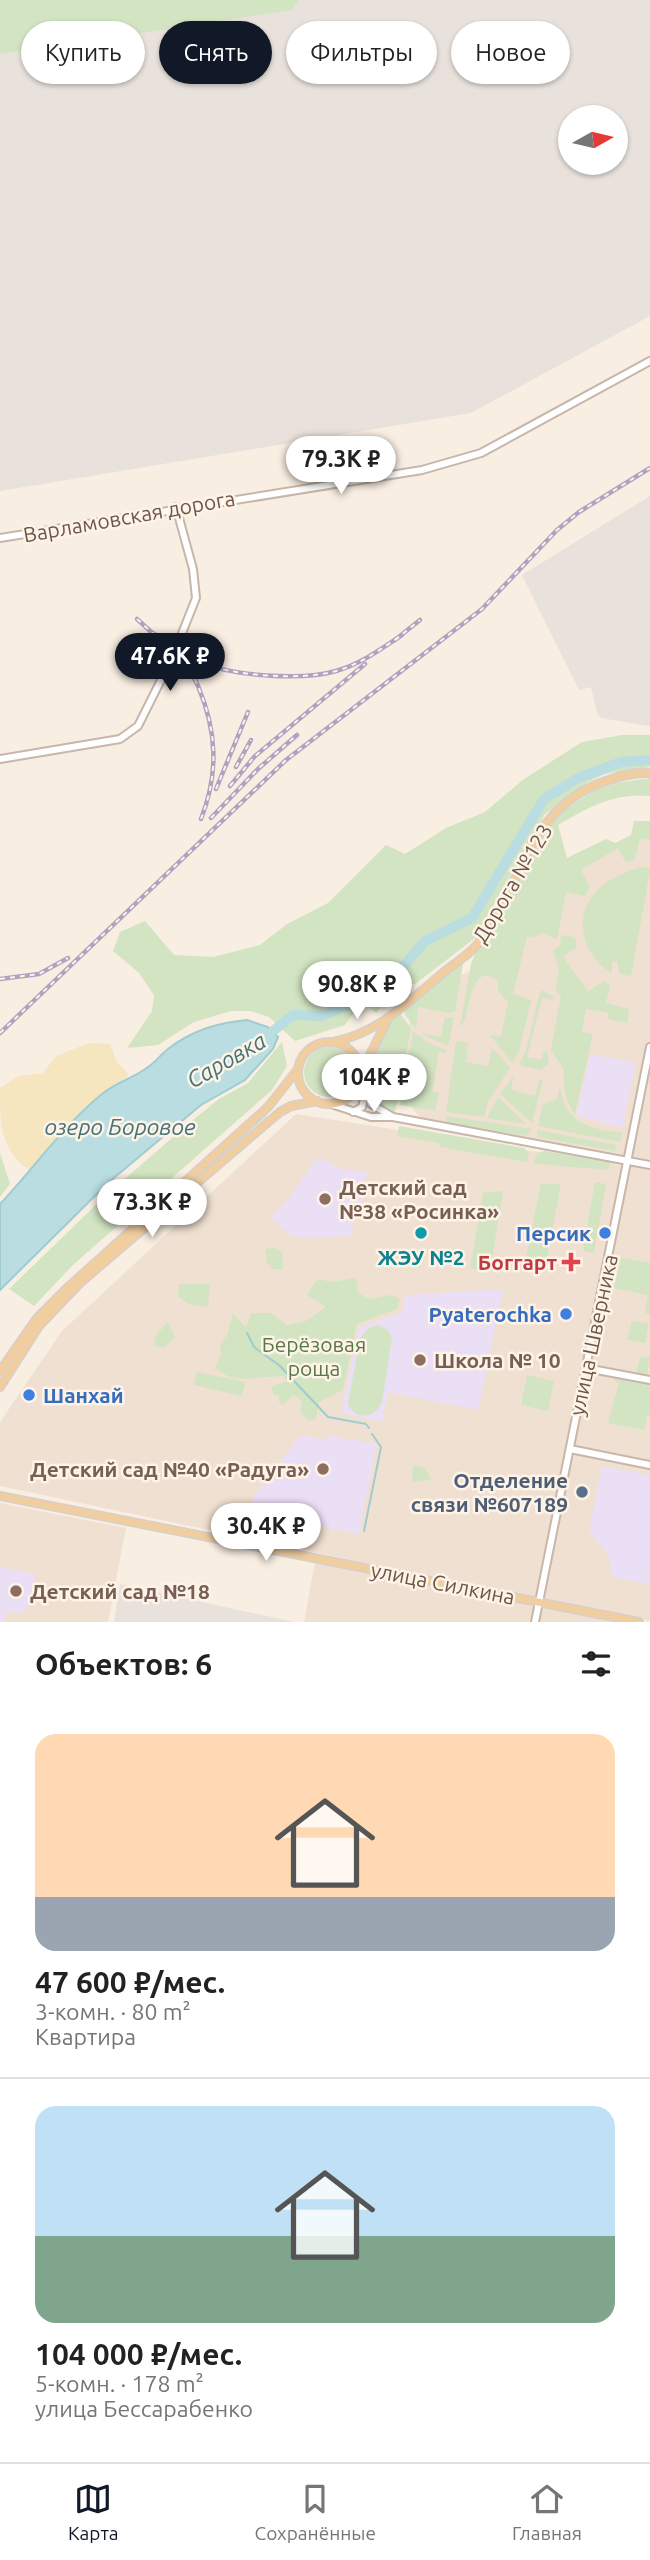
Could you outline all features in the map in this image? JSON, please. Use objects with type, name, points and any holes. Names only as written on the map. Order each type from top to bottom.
[{"type":"main road","name":"Дорога №123","points":[[333,1042],[360,1035],[387,1021],[480,942],[545,821],[567,801],[593,785],[622,775],[650,773]]},
{"type":"main road","name":"Дорога №123","points":[[360,1077],[387,1021]]},
{"type":"main road","points":[[0,1371],[37,1318],[268,1107],[298,1069],[308,1050],[320,1043],[333,1042],[351,1051],[358,1062],[360,1077],[350,1096],[331,1104],[317,1101],[291,1106],[280,1112],[106,1256],[39,1326],[0,1387]]},
{"type":"main road","points":[[298,1069],[300,1084],[317,1101]]},
{"type":"main road","name":"улица Силкина","points":[[0,1496],[639,1622]]},
{"type":"street","name":"Варламовская дорога","points":[[0,538],[176,507],[422,470],[481,453],[650,361]]},
{"type":"street","points":[[0,759],[120,739],[138,726],[173,656],[196,598],[193,569],[176,507]]},
{"type":"street","name":"улица Шверника","points":[[535,1622],[650,1047]]},
{"type":"street","points":[[360,1077],[365,1095],[371,1104],[393,1117],[650,1165]]},
{"type":"street","points":[[353,1112],[362,1107],[365,1095]]},
{"type":"street","points":[[331,1104],[353,1112],[387,1119],[393,1117]]},
{"type":"street","points":[[586,1368],[650,1380]]},
{"type":"street","points":[[570,1449],[650,1465]]},
{"type":"shaded area","points":[[0,0],[650,0],[650,316],[471,413],[0,491]]},
{"type":"shaded area","points":[[650,496],[650,726],[601,718],[597,713],[591,687],[579,690],[522,575]]},
{"type":"shaded area","points":[[635,834],[650,836],[650,1161],[420,1117],[405,1100],[401,1077],[413,1002],[497,956],[566,870]]},
{"type":"shaded area","points":[[590,1054],[636,1063],[622,1128],[577,1116]]},
{"type":"shaded area","points":[[296,1114],[622,1165],[536,1599],[0,1486],[0,1422],[62,1331]]},
{"type":"shaded area","name":"Детский сад №38 «Росинка»","points":[[316,1159],[328,1161],[336,1168],[367,1172],[365,1194],[361,1205],[357,1207],[351,1236],[293,1238],[270,1217],[287,1201]]},
{"type":"shaded area","points":[[630,1166],[650,1170],[650,1621],[542,1600]]},
{"type":"shaded area","name":"Школа № 10","points":[[503,1289],[478,1410],[388,1392],[382,1422],[341,1413],[359,1328],[402,1312],[405,1295]]},
{"type":"shaded area","name":"Детский сад №40 «Радуга»","points":[[301,1435],[326,1440],[327,1435],[377,1444],[359,1534],[251,1513],[254,1495]]},
{"type":"shaded area","points":[[602,1466],[650,1475],[650,1584],[612,1577],[609,1556],[589,1532]]},
{"type":"shaded area","points":[[0,1503],[126,1528],[108,1622],[0,1622]]},
{"type":"shaded area","points":[[315,1562],[616,1622],[304,1622]]},
{"type":"shaded area","name":"Детский сад №18","points":[[0,1567],[35,1574],[28,1608],[19,1613],[7,1611],[4,1622],[0,1622]]},
{"type":"shaded area","points":[[120,1584],[294,1622],[114,1622]]},
{"type":"green space","points":[[0,0],[299,0],[292,10],[219,21],[159,21],[159,30],[145,32],[145,21],[21,21],[21,51],[0,54]]},
{"type":"green space","points":[[622,735],[650,735],[650,767],[605,774],[588,782],[545,814],[475,938],[415,984],[402,983],[376,1013],[362,1001],[345,1025],[295,1041],[269,1017],[251,1011],[231,1011],[194,1022],[158,1045],[127,1048],[152,1011],[154,995],[139,973],[113,951],[120,932],[145,921],[174,955],[213,957],[260,945],[287,924],[328,903],[386,845],[405,854],[446,828],[485,812],[524,779],[582,742]]},
{"type":"green space","points":[[650,778],[650,796],[613,799],[591,807],[558,825],[567,858],[606,839],[615,843],[631,835],[634,821],[650,821],[650,840],[640,839],[635,859],[626,863],[618,848],[581,870],[590,887],[585,896],[566,892],[557,939],[542,933],[535,937],[527,936],[513,994],[531,1000],[519,1052],[512,1063],[490,1035],[501,1037],[508,1002],[498,991],[498,981],[488,976],[481,977],[476,983],[460,1027],[471,964],[477,949],[547,824],[595,790],[616,783]]},
{"type":"green space","points":[[641,867],[649,868],[650,871],[631,976],[620,974],[617,961],[612,963],[612,973],[595,958],[585,938],[583,926],[587,904],[603,885]]},
{"type":"green space","points":[[561,935],[575,937],[577,947],[563,957],[588,992],[604,981],[610,985],[606,1003],[629,1009],[627,1023],[608,1019],[608,1013],[586,1009],[582,1032],[593,1034],[575,1114],[565,1093],[564,1070],[551,1050],[561,996],[555,989],[559,970],[553,950],[560,946]]},
{"type":"green space","points":[[464,959],[455,1011],[447,1013],[418,1007],[416,1029],[405,1015],[404,1007]]},
{"type":"green space","points":[[541,990],[554,997],[553,1000],[542,998],[527,1057],[541,1060],[544,1051],[547,1052],[549,1063],[541,1070],[519,1065],[527,1047]]},
{"type":"green space","points":[[399,1012],[411,1028],[395,1112],[380,1107],[372,1096],[369,1083],[375,1051],[390,1022]]},
{"type":"green space","points":[[454,1017],[448,1046],[420,1033],[441,1037],[445,1018]]},
{"type":"green space","points":[[413,1032],[446,1050],[446,1053],[439,1052],[432,1091],[439,1093],[435,1111],[400,1105]]},
{"type":"green space","points":[[456,1041],[468,1043],[466,1062],[488,1066],[492,1048],[510,1067],[488,1102],[484,1117],[446,1112]]},
{"type":"green space","points":[[282,1042],[287,1066],[272,1090],[74,1264],[34,1306],[9,1289],[104,1197],[188,1124],[219,1099],[248,1083]]},
{"type":"green space","points":[[329,1047],[347,1054],[354,1072],[347,1090],[329,1097],[311,1090],[304,1072],[311,1054]]},
{"type":"green space","points":[[514,1075],[511,1090],[535,1096],[539,1079],[543,1080],[532,1123],[500,1094]]},
{"type":"green space","points":[[560,1087],[567,1110],[573,1117],[589,1126],[622,1133],[620,1142],[538,1126],[543,1104],[557,1099]]},
{"type":"green space","points":[[498,1097],[526,1124],[487,1118]]},
{"type":"green space","points":[[265,1114],[267,1116],[110,1256],[121,1241]]},
{"type":"green space","points":[[445,1116],[532,1129],[526,1136],[446,1122]]},
{"type":"green space","points":[[399,1126],[524,1148],[529,1154],[527,1162],[441,1147],[438,1143],[397,1136]]},
{"type":"green space","points":[[537,1130],[616,1145],[615,1151],[538,1137]]},
{"type":"green space","points":[[545,1151],[611,1162],[608,1170],[534,1163],[537,1153]]},
{"type":"green space","points":[[0,1153],[10,1184],[0,1197]]},
{"type":"green space","points":[[595,1182],[606,1184],[594,1253],[583,1251]]},
{"type":"green space","points":[[541,1184],[561,1184],[545,1267],[525,1263]]},
{"type":"green space","points":[[503,1191],[490,1271],[470,1268],[483,1193]]},
{"type":"green space","points":[[275,1248],[282,1251],[283,1269],[273,1269],[267,1263],[265,1249]]},
{"type":"green space","points":[[621,1258],[650,1263],[650,1314],[645,1313],[648,1295],[614,1288]]},
{"type":"green space","name":"Берёзовая роща","points":[[356,1278],[358,1293],[369,1299],[390,1295],[400,1299],[397,1309],[357,1324],[343,1390],[319,1402],[316,1419],[309,1421],[301,1413],[301,1400],[294,1395],[282,1405],[279,1402],[279,1396],[273,1394],[271,1387],[287,1381],[283,1376],[242,1379],[229,1377],[215,1368],[221,1353],[220,1344],[227,1335],[233,1313],[246,1328],[251,1313],[271,1313],[287,1325],[306,1321],[326,1307],[307,1295],[318,1279],[331,1282]]},
{"type":"green space","points":[[179,1284],[210,1284],[208,1307],[188,1304],[178,1296]]},
{"type":"green space","points":[[632,1321],[649,1324],[645,1343],[627,1340]]},
{"type":"green space","points":[[168,1322],[175,1337],[165,1347],[154,1346],[156,1335]]},
{"type":"green space","points":[[378,1325],[388,1330],[392,1338],[382,1402],[379,1408],[365,1416],[356,1413],[348,1404],[360,1338],[370,1327]]},
{"type":"green space","points":[[640,1356],[650,1358],[647,1376],[650,1377],[650,1415],[647,1415],[644,1430],[608,1423],[619,1383],[615,1382],[615,1377],[598,1373],[598,1367],[636,1374]]},
{"type":"green space","points":[[197,1372],[245,1382],[242,1396],[194,1385]]},
{"type":"green space","points":[[527,1375],[554,1381],[548,1411],[521,1405]]},
{"type":"green space","points":[[413,1465],[425,1468],[431,1479],[412,1482]]},
{"type":"sand","points":[[89,1043],[110,1044],[117,1062],[129,1075],[89,1108],[31,1171],[13,1155],[4,1135],[0,1113],[0,1088],[18,1076],[43,1073],[56,1056]]},
{"type":"water","name":"озеро Боровое","points":[[247,1020],[268,1027],[278,1037],[273,1049],[245,1080],[201,1105],[109,1182],[0,1290],[0,1204],[62,1133],[102,1094],[143,1071],[177,1042],[206,1028]]},
{"type":"waterway","name":"Саровка","points":[[263,1039],[293,1015],[322,1016],[384,989],[425,941],[472,918],[544,799],[578,778],[621,762],[650,760]]},
{"type":"waterway","points":[[247,1333],[254,1347],[280,1366],[328,1417],[366,1424],[369,1428]]},
{"type":"waterway","points":[[364,1531],[381,1447],[372,1434]]},
{"type":"railway","points":[[0,1033],[286,760],[482,609],[557,530],[579,512],[650,468]]},
{"type":"railway","points":[[137,619],[159,639]]},
{"type":"railway","points":[[395,640],[420,620]]},
{"type":"railway","points":[[153,633],[199,662],[230,671],[267,676],[305,676],[336,671],[370,656],[402,635]]},
{"type":"railway","points":[[177,655],[187,665],[198,686],[212,736],[211,785],[201,819]]},
{"type":"railway","points":[[230,786],[255,756],[365,664]]},
{"type":"railway","points":[[216,789],[248,712]]},
{"type":"railway","points":[[211,818],[258,769],[297,735]]},
{"type":"railway","points":[[236,767],[251,740]]},
{"type":"railway","points":[[0,979],[39,974],[68,958]]},
{"type":"place","name":"Детский сад №38 «Росинка»","points":[[325,1199]]},
{"type":"place","name":"ЖЭУ №2","points":[[421,1233]]},
{"type":"place","name":"Персик","points":[[605,1233]]},
{"type":"place","name":"Боггарт","points":[[571,1262]]},
{"type":"place","name":"Pyaterochka","points":[[566,1314]]},
{"type":"place","name":"Школа № 10","points":[[420,1360]]},
{"type":"place","name":"Шанхай","points":[[29,1395]]},
{"type":"place","name":"Детский сад №40 «Радуга»","points":[[323,1469]]},
{"type":"place","name":"Отделение связи №607189","points":[[582,1492]]},
{"type":"place","name":"Детский сад №18","points":[[16,1591]]}]
